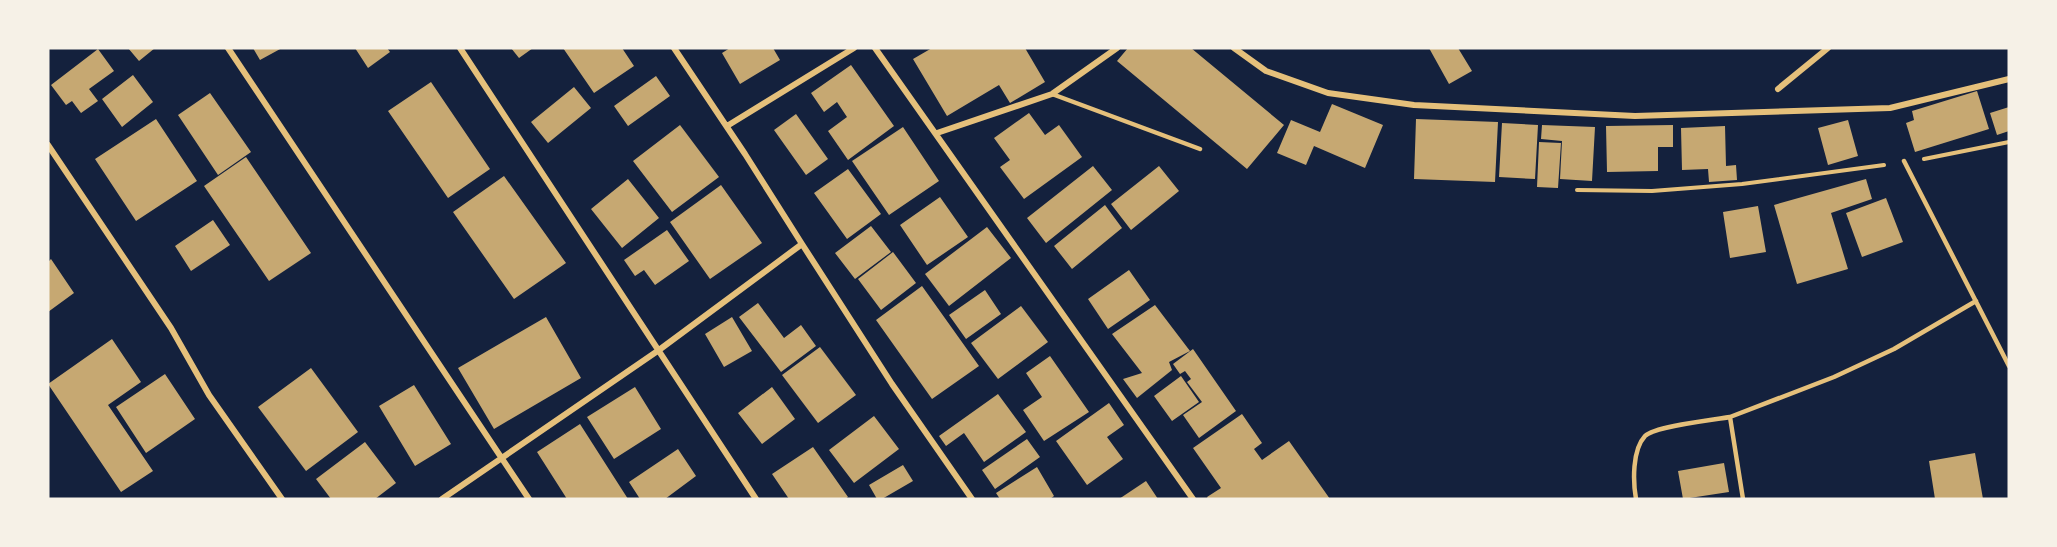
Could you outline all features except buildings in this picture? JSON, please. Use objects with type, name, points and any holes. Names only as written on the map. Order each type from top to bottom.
[{"type":"street","points":[[228,48],[528,499]]},
{"type":"street","points":[[460,48],[756,499]]},
{"type":"street","points":[[674,48],[727,126],[892,384],[972,499]]},
{"type":"street","points":[[727,126],[854,48]]},
{"type":"street","points":[[875,48],[1193,499]]},
{"type":"street","points":[[937,133],[1052,94],[1117,48]]},
{"type":"street","points":[[1234,48],[1266,71],[1328,93],[1414,105],[1635,116],[1890,108],[2009,79]]},
{"type":"street","points":[[1778,89],[1828,48]]},
{"type":"street","points":[[48,145],[171,328],[209,395],[282,499]]},
{"type":"street","points":[[442,499],[659,350],[802,244]]},
{"type":"lane","points":[[1052,94],[1200,149]]},
{"type":"lane","points":[[1904,162],[2009,366]]},
{"type":"lane","points":[[1636,499],[1633,480],[1637,454],[1644,437],[1657,430],[1730,417],[1844,372],[1894,349],[1976,301]]},
{"type":"lane","points":[[1730,417],[1743,499]]},
{"type":"path","points":[[1577,190],[1652,191],[1742,184],[1904,162],[2009,142]]}]
